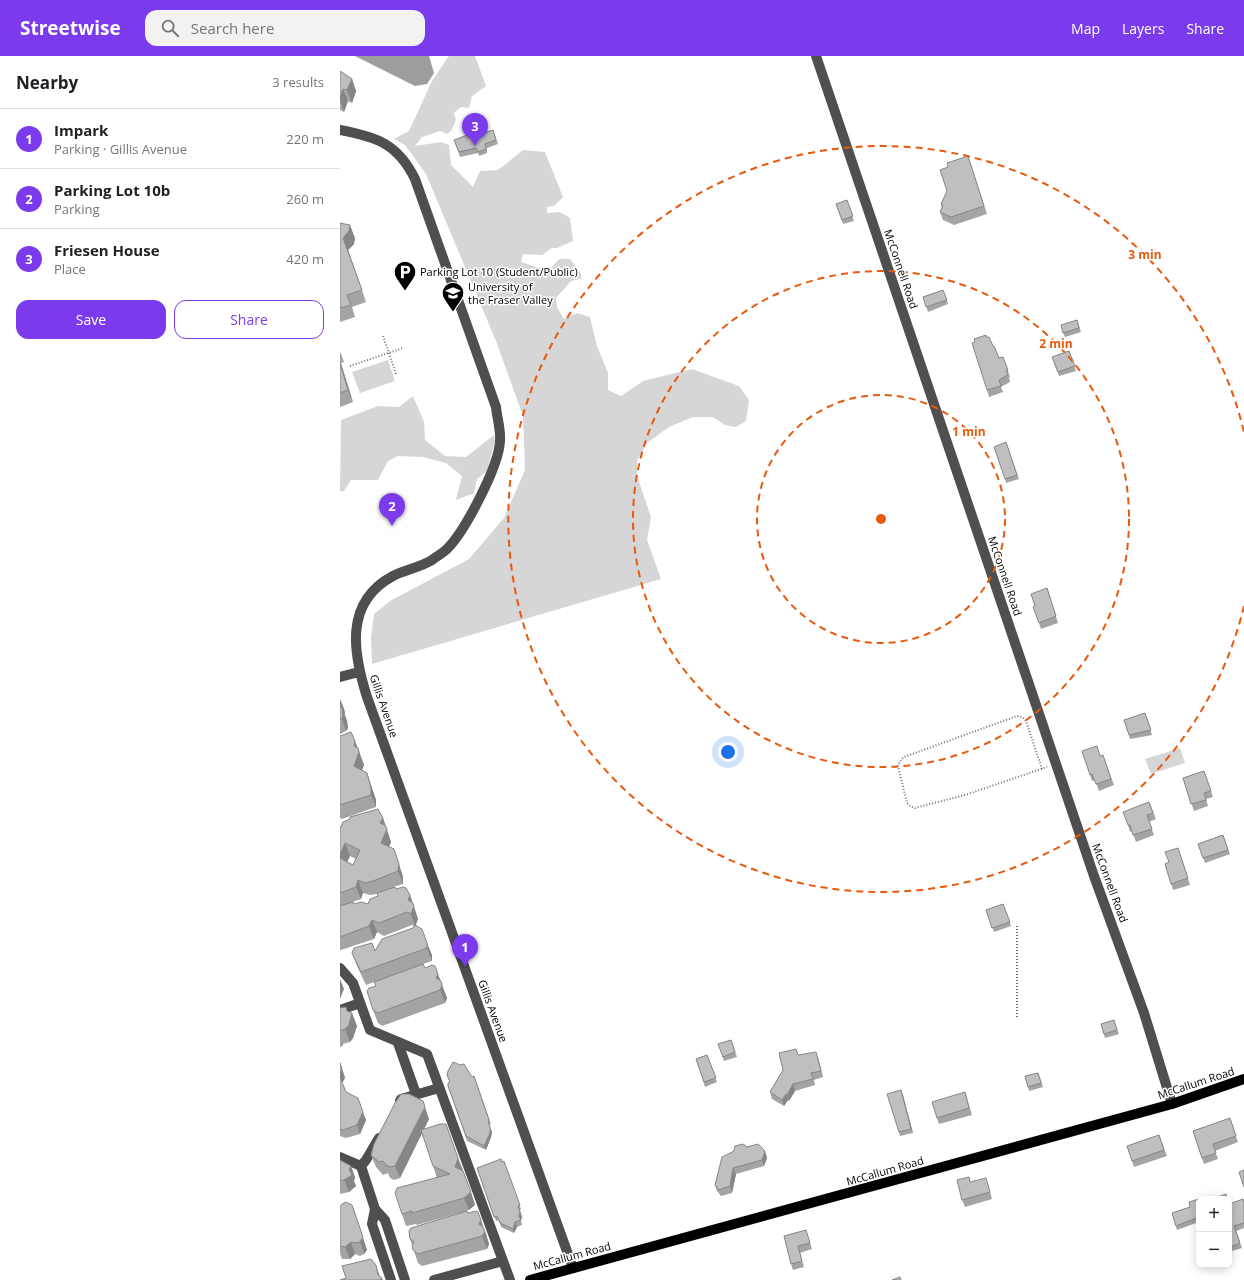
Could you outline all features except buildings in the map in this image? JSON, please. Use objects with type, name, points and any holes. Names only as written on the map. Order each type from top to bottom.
[{"type":"main road","name":"McCallum Road","points":[[530,1280],[1172,1104],[1244,1079]]},
{"type":"street","name":"McConnell Road","points":[[816,56],[1094,876],[1144,1012],[1172,1104]]},
{"type":"street","name":"Gillis Avenue","points":[[340,130],[375,138],[395,150],[408,166],[415,180],[496,407],[500,441],[493,469],[469,518],[448,548],[431,560],[393,576],[378,586],[368,596],[361,608],[357,623],[356,656],[359,672],[573,1268]]},
{"type":"street","points":[[340,678],[359,672]]},
{"type":"street","points":[[340,968],[353,983],[361,997],[370,1030],[427,1054],[482,1213],[510,1280]]},
{"type":"street","points":[[340,1010],[361,997]]},
{"type":"street","points":[[398,1042],[416,1094]]},
{"type":"street","points":[[393,1113],[401,1099],[439,1088]]},
{"type":"street","points":[[361,1166],[386,1126]]},
{"type":"street","points":[[340,1157],[361,1166],[375,1209],[385,1220],[405,1280]]},
{"type":"street","points":[[375,1209],[372,1224],[390,1276],[402,1268]]},
{"type":"street","points":[[434,1280],[503,1261]]},
{"type":"path","points":[[382,336],[396,374]]},
{"type":"path","points":[[350,366],[403,348]]},
{"type":"path","points":[[1042,769],[1026,721],[1022,717],[1017,716],[904,757],[898,766],[907,802],[910,806],[915,808],[965,795],[1042,769],[1056,764]]},
{"type":"path","points":[[1017,926],[1017,1016]]},
{"type":"shaded area","points":[[355,56],[429,56],[434,73],[427,84],[415,86]]},
{"type":"shaded area","points":[[449,56],[475,56],[486,86],[472,96],[469,108],[461,107],[454,113],[456,120],[451,131],[447,134],[440,131],[422,137],[415,146],[441,142],[449,145],[451,165],[473,187],[480,171],[498,170],[523,150],[545,152],[563,197],[554,206],[547,207],[547,213],[560,212],[570,218],[573,241],[557,248],[552,248],[542,255],[523,254],[521,262],[548,271],[559,259],[570,259],[581,273],[581,279],[571,281],[556,298],[557,307],[564,319],[577,313],[590,317],[597,346],[608,373],[608,390],[621,396],[643,381],[692,369],[739,386],[749,400],[746,421],[736,427],[725,425],[713,417],[693,417],[669,427],[647,443],[637,461],[637,476],[651,517],[647,540],[661,579],[372,664],[371,638],[374,614],[390,601],[469,559],[504,518],[525,470],[523,416],[496,341],[426,174],[405,145],[394,139],[409,131],[432,81]]},
{"type":"shaded area","points":[[388,360],[395,381],[360,393],[352,372]]},
{"type":"shaded area","points":[[413,396],[424,422],[425,440],[445,456],[466,457],[494,435],[495,441],[487,471],[477,479],[474,493],[456,500],[462,476],[446,463],[423,457],[398,456],[388,461],[378,480],[351,480],[344,491],[340,491],[341,420],[378,406],[399,407]]},
{"type":"shaded area","points":[[1180,748],[1185,763],[1151,774],[1145,759]]},
{"type":"place","name":"Friesen House","points":[[475,146]]},
{"type":"place","name":"Parking Lot 10 (Student/Public)","points":[[405,292]]},
{"type":"place","name":"University of the Fraser Valley","points":[[453,312]]},
{"type":"place","name":"Parking Lot 10b","points":[[392,526]]},
{"type":"place","name":"Impark","points":[[465,967]]}]
